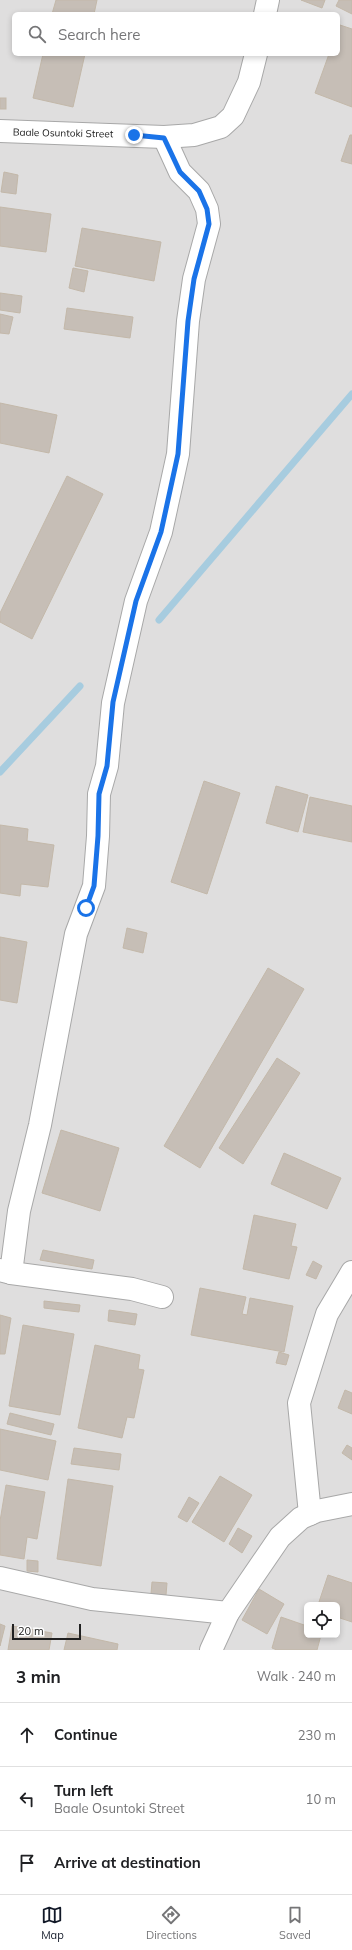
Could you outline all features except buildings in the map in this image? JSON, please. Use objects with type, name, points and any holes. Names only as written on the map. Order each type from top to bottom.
[{"type":"street","points":[[265,12],[268,0]]},
{"type":"street","name":"Baale Osuntoki Street","points":[[0,131],[15,133],[134,135],[164,138],[194,135],[221,127],[233,116],[249,82],[256,56]]},
{"type":"street","points":[[162,1297],[132,1289],[6,1271],[40,1125],[76,934],[94,886],[98,836],[99,794],[107,766],[113,702],[136,601],[161,532],[178,454],[188,321],[194,279],[209,224],[207,209],[199,191],[180,172],[164,138]]},
{"type":"street","points":[[310,1514],[299,1403],[327,1314],[352,1272]]},
{"type":"street","points":[[211,1650],[228,1613],[280,1537],[301,1518],[317,1511],[352,1504]]},
{"type":"street","points":[[0,1578],[92,1599],[228,1613]]},
{"type":"shaded area","points":[[0,0],[352,0],[352,1650],[0,1650]]},
{"type":"waterway","points":[[159,620],[352,394]]},
{"type":"waterway","points":[[0,772],[80,686]]},
{"type":"route","points":[[86,908],[94,886],[98,836],[99,794],[107,766],[113,702],[136,601],[152,552],[161,532],[178,454],[188,321],[194,279],[209,224],[207,209],[199,191],[180,172],[164,138],[134,135]]}]
